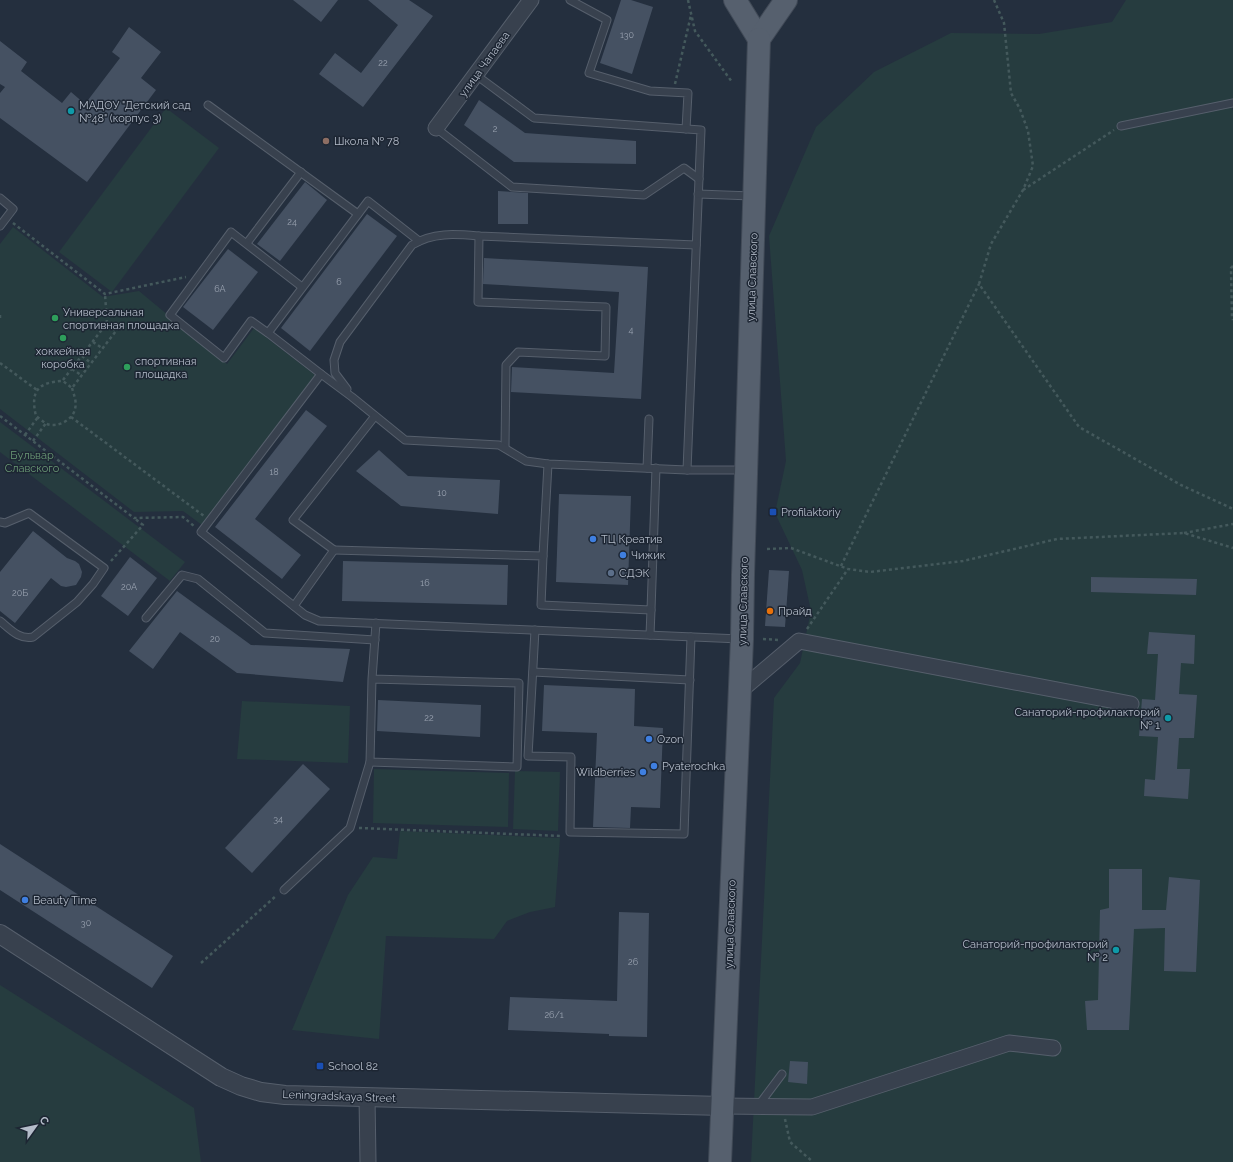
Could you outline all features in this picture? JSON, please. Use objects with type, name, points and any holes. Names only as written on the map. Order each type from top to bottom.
[{"type":"main road","points":[[735,0],[759,39],[786,0]]},
{"type":"main road","name":"улица Славского","points":[[720,1162],[742,639],[759,39]]},
{"type":"street","name":"улица Чапаева","points":[[436,128],[531,0]]},
{"type":"street","points":[[740,691],[799,641],[1131,704]]},
{"type":"street","name":"Leningradskaya Street","points":[[0,934],[221,1077],[241,1086],[261,1092],[285,1095],[722,1106]]},
{"type":"street","points":[[722,1106],[812,1107],[1009,1043],[1052,1048]]},
{"type":"street","points":[[367,1097],[368,1162]]},
{"type":"lane","points":[[570,0],[607,20],[589,73],[650,91],[688,93],[686,129]]},
{"type":"lane","points":[[476,75],[534,118],[701,130],[687,470]]},
{"type":"lane","points":[[1121,126],[1233,103]]},
{"type":"lane","points":[[208,105],[358,214]]},
{"type":"lane","points":[[436,128],[512,187],[644,195],[684,168],[699,179]]},
{"type":"lane","points":[[247,243],[301,172]]},
{"type":"lane","points":[[698,194],[754,196]]},
{"type":"lane","points":[[0,198],[13,209],[0,226]]},
{"type":"lane","points":[[268,333],[368,201],[419,241]]},
{"type":"lane","points":[[302,287],[231,232],[170,315],[224,358],[251,321],[352,397],[405,440],[499,445],[526,461],[548,464],[687,470],[747,470]]},
{"type":"lane","points":[[352,397],[335,373],[334,360],[340,342],[412,245],[422,239],[450,234],[696,245]]},
{"type":"lane","points":[[478,236],[478,302],[606,307],[605,356],[518,352],[506,364],[505,448]]},
{"type":"lane","points":[[321,374],[201,532],[304,615],[319,621],[742,639]]},
{"type":"lane","points":[[375,416],[293,520],[334,550],[543,556]]},
{"type":"lane","points":[[647,468],[649,419]]},
{"type":"lane","points":[[548,464],[541,605],[651,610]]},
{"type":"lane","points":[[650,635],[656,468]]},
{"type":"lane","points":[[0,522],[5,523],[29,513],[104,568],[93,584],[77,602],[33,637],[21,637],[0,620]]},
{"type":"lane","points":[[294,606],[334,550]]},
{"type":"lane","points":[[146,618],[182,575],[198,579],[265,633],[375,640]]},
{"type":"lane","points":[[284,890],[350,828],[370,762],[372,679],[376,624]]},
{"type":"lane","points":[[535,630],[528,756],[571,757],[570,832],[684,834],[691,637]]},
{"type":"lane","points":[[532,672],[690,680]]},
{"type":"lane","points":[[370,762],[517,767],[519,683],[372,679]]},
{"type":"lane","points":[[758,1106],[782,1074]]},
{"type":"path","points":[[688,0],[695,31],[732,82]]},
{"type":"path","points":[[841,566],[979,284],[991,244],[1023,190],[1033,166],[1028,131],[1020,109],[1011,93],[1004,23],[994,0]]},
{"type":"path","points":[[673,92],[691,14]]},
{"type":"path","points":[[1023,190],[1121,126]]},
{"type":"path","points":[[6,218],[105,294],[107,323],[63,381]]},
{"type":"path","points":[[1233,266],[1231,268],[1233,320]]},
{"type":"path","points":[[105,294],[200,274]]},
{"type":"path","points":[[979,284],[1079,427],[1181,485],[1233,510]]},
{"type":"path","points":[[72,388],[116,331],[107,323]]},
{"type":"path","points":[[93,342],[102,348]]},
{"type":"path","points":[[82,356],[91,363]]},
{"type":"path","points":[[0,363],[38,390]]},
{"type":"path","points":[[72,368],[81,375]]},
{"type":"path","points":[[51,381],[63,381],[72,388],[76,400],[75,410],[69,420],[60,424],[46,423],[36,416],[34,394],[42,385],[51,381]]},
{"type":"path","points":[[0,416],[143,525],[104,568]]},
{"type":"path","points":[[25,435],[38,417]]},
{"type":"path","points":[[71,417],[210,521]]},
{"type":"path","points":[[33,441],[46,423]]},
{"type":"path","points":[[134,518],[183,517],[201,532]]},
{"type":"path","points":[[767,549],[791,548],[848,569],[870,572],[963,561],[1057,539],[1184,533],[1233,524]]},
{"type":"path","points":[[1184,533],[1233,548]]},
{"type":"path","points":[[763,639],[799,641],[848,569]]},
{"type":"path","points":[[350,828],[565,836]]},
{"type":"path","points":[[201,963],[284,890]]},
{"type":"path","points":[[783,1107],[790,1142],[813,1162]]},
{"type":"green space","points":[[1126,0],[1233,0],[1233,1162],[751,1162],[774,698],[800,663],[811,611],[802,570],[775,513],[786,461],[769,236],[816,127],[874,72],[951,33],[1039,34],[1112,22]]},
{"type":"green space","points":[[166,108],[219,148],[112,292],[59,252]]},
{"type":"green space","points":[[13,227],[103,297],[139,291],[227,364],[254,328],[315,375],[202,525],[183,511],[134,512],[0,409],[0,244]]},
{"type":"green space","name":"Бульвар Славского","points":[[0,422],[185,562],[170,581],[0,452]]},
{"type":"green space","points":[[242,701],[350,706],[348,763],[237,759]]},
{"type":"green space","points":[[374,769],[509,773],[508,827],[373,823]]},
{"type":"green space","points":[[515,771],[560,772],[558,831],[513,829]]},
{"type":"green space","points":[[400,831],[560,838],[555,907],[530,912],[507,921],[494,939],[386,936],[379,1039],[292,1030],[348,895],[373,857],[397,859]]},
{"type":"green space","points":[[0,985],[194,1108],[201,1162],[0,1162]]},
{"type":"building","points":[[293,0],[338,0],[321,22]]},
{"type":"building","points":[[368,0],[409,0],[433,16],[363,107],[319,74],[335,53],[361,73],[398,25]]},
{"type":"building","points":[[621,0],[631,0],[653,7],[632,74],[600,63]]},
{"type":"building","name":"МАДОУ \"Детский сад №48\" (корпус 3)","points":[[129,27],[161,52],[141,78],[156,90],[87,182],[0,118],[0,93],[5,87],[0,84],[0,41],[27,62],[21,71],[62,103],[71,92],[85,104],[120,58],[112,52]]},
{"type":"building","points":[[479,100],[525,133],[636,141],[636,164],[514,162],[464,125]]},
{"type":"building","points":[[305,182],[327,200],[280,261],[257,244]]},
{"type":"building","points":[[498,191],[528,193],[528,224],[498,224]]},
{"type":"building","points":[[367,214],[397,236],[310,351],[281,328]]},
{"type":"building","points":[[228,249],[258,272],[213,330],[183,307]]},
{"type":"building","points":[[484,258],[648,267],[641,399],[511,392],[512,367],[614,373],[619,292],[483,284]]},
{"type":"building","points":[[306,410],[327,426],[255,519],[301,555],[282,579],[215,527]]},
{"type":"building","points":[[379,450],[408,476],[500,480],[498,514],[401,506],[356,471]]},
{"type":"building","name":"ТЦ Креатив","points":[[559,494],[631,496],[628,585],[556,582]]},
{"type":"building","points":[[33,531],[67,558],[79,564],[82,572],[76,585],[66,587],[61,586],[51,578],[15,623],[0,611],[0,572]]},
{"type":"building","points":[[130,557],[157,578],[128,616],[101,596]]},
{"type":"building","points":[[343,561],[508,565],[507,605],[342,601]]},
{"type":"building","points":[[769,570],[789,571],[785,627],[765,626]]},
{"type":"building","points":[[1091,577],[1197,579],[1196,595],[1091,592]]},
{"type":"building","points":[[177,591],[251,645],[350,649],[343,682],[237,673],[180,632],[153,669],[129,651]]},
{"type":"building","name":"Санаторий-профилакторий № 1","points":[[1149,632],[1195,635],[1194,664],[1181,663],[1179,694],[1197,695],[1194,738],[1179,738],[1177,769],[1190,769],[1188,799],[1144,796],[1145,779],[1155,780],[1158,737],[1139,736],[1142,699],[1155,700],[1158,654],[1147,654]]},
{"type":"building","points":[[544,685],[635,689],[634,726],[663,728],[660,808],[631,807],[630,828],[593,827],[597,733],[542,731]]},
{"type":"building","points":[[378,700],[481,705],[480,737],[377,731]]},
{"type":"building","points":[[303,764],[330,789],[252,873],[225,848]]},
{"type":"building","points":[[0,844],[173,956],[152,988],[0,890]]},
{"type":"building","name":"Санаторий-профилакторий № 2","points":[[1109,869],[1142,869],[1142,910],[1166,910],[1169,877],[1200,880],[1196,972],[1164,971],[1165,928],[1134,929],[1129,1030],[1087,1030],[1085,1001],[1098,1000],[1100,910],[1109,908]]},
{"type":"building","points":[[619,912],[649,913],[647,1037],[508,1030],[510,997],[617,1001]]},
{"type":"building","points":[[790,1061],[808,1062],[807,1084],[788,1082]]},
{"type":"place","name":"МАДОУ \"Детский сад №48\" (корпус 3)","points":[[71,111]]},
{"type":"place","name":"Школа № 78","points":[[326,141]]},
{"type":"place","name":"Универсальная спортивная площадка","points":[[55,318]]},
{"type":"place","name":"хоккейная коробка","points":[[63,338]]},
{"type":"place","name":"спортивная площадка","points":[[127,367]]},
{"type":"place","name":"Profilaktoriy","points":[[773,512]]},
{"type":"place","name":"ТЦ Креатив","points":[[593,539]]},
{"type":"place","name":"Чижик","points":[[623,555]]},
{"type":"place","name":"СДЭК","points":[[611,573]]},
{"type":"place","name":"Прайд","points":[[770,611]]},
{"type":"place","name":"Санаторий-профилакторий № 1","points":[[1168,718]]},
{"type":"place","name":"Ozon","points":[[649,739]]},
{"type":"place","name":"Pyaterochka","points":[[654,766]]},
{"type":"place","name":"Wildberries","points":[[643,772]]},
{"type":"place","name":"Beauty Time","points":[[25,900]]},
{"type":"place","name":"Санаторий-профилакторий № 2","points":[[1116,950]]},
{"type":"place","name":"School 82","points":[[320,1066]]}]
